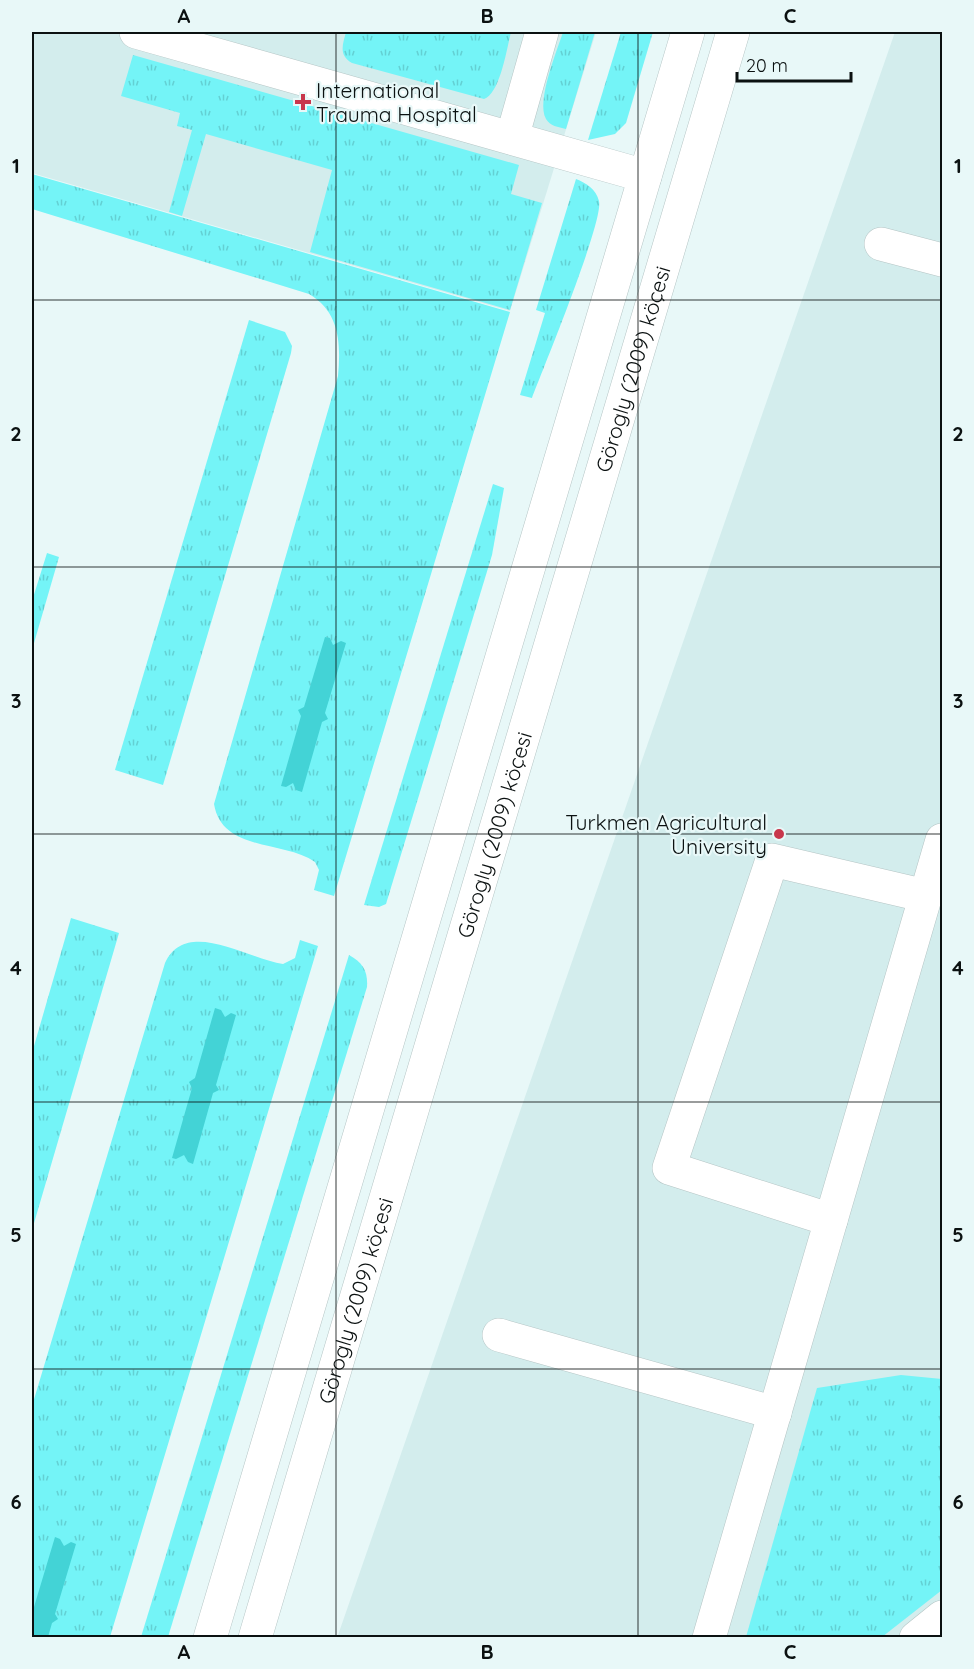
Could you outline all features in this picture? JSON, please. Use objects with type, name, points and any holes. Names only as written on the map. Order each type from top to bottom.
[{"type":"main road","points":[[136,32],[645,176]]},
{"type":"main road","points":[[512,138],[542,32]]},
{"type":"main road","name":"Görogly (2009) köçesi","points":[[210,1638],[688,32]]},
{"type":"main road","name":"Görogly (2009) köçesi","points":[[255,1638],[733,32]]},
{"type":"main road","points":[[880,244],[942,260]]},
{"type":"main road","points":[[709,1638],[926,896],[941,853]]},
{"type":"main road","points":[[831,1220],[669,1168],[772,860],[926,896]]},
{"type":"main road","points":[[499,1335],[775,1413]]},
{"type":"main road","points":[[916,1638],[942,1617]]},
{"type":"shaded area","name":"International Trauma Hospital","points":[[32,32],[596,32],[510,311],[32,173]]},
{"type":"shaded area","name":"Turkmen Agricultural University","points":[[895,32],[942,32],[942,1637],[337,1638]]},
{"type":"shaded area","points":[[325,637],[330,638],[333,645],[341,641],[346,643],[325,713],[328,719],[322,722],[302,792],[296,790],[293,783],[286,787],[281,786],[301,716],[298,710],[304,707]]},
{"type":"shaded area","points":[[215,1008],[221,1010],[225,1017],[231,1013],[236,1015],[216,1085],[219,1090],[213,1093],[193,1164],[188,1162],[184,1155],[176,1159],[172,1158],[192,1088],[189,1082],[195,1078]]},
{"type":"shaded area","points":[[55,1537],[60,1539],[64,1546],[71,1542],[76,1544],[55,1614],[58,1619],[52,1623],[48,1637],[32,1637],[32,1609]]},
{"type":"green space","points":[[346,32],[511,32],[499,80],[490,95],[484,99],[352,63],[343,53]]},
{"type":"green space","points":[[563,32],[595,32],[566,129],[550,123],[544,111],[548,76]]},
{"type":"green space","points":[[621,32],[653,32],[626,123],[615,134],[588,140]]},
{"type":"green space","points":[[133,55],[519,165],[511,194],[542,203],[510,310],[310,252],[332,170],[206,134],[182,216],[169,212],[192,130],[177,126],[180,113],[121,96]]},
{"type":"green space","points":[[32,174],[510,312],[334,896],[314,890],[319,870],[315,862],[287,850],[241,838],[219,819],[214,804],[338,376],[339,352],[333,319],[319,301],[309,294],[32,209]]},
{"type":"green space","points":[[576,179],[596,193],[599,201],[598,214],[583,264],[532,398],[520,395],[545,313],[536,310]]},
{"type":"green space","points":[[249,320],[285,332],[292,346],[291,353],[163,785],[115,770]]},
{"type":"green space","points":[[493,484],[504,488],[492,555],[386,904],[379,907],[364,905]]},
{"type":"green space","points":[[47,553],[59,557],[32,650],[32,601]]},
{"type":"green space","points":[[71,918],[119,933],[32,1230],[32,1053]]},
{"type":"green space","points":[[300,940],[318,946],[110,1637],[32,1638],[32,1406],[165,963],[175,950],[187,943],[202,942],[219,944],[283,964],[295,958]]},
{"type":"green space","points":[[349,955],[364,968],[367,987],[168,1637],[141,1637]]},
{"type":"green space","points":[[901,1375],[942,1379],[942,1590],[882,1637],[746,1637],[817,1388]]},
{"type":"place","name":"International Trauma Hospital","points":[[303,102]]},
{"type":"place","name":"Turkmen Agricultural University","points":[[779,834]]}]
